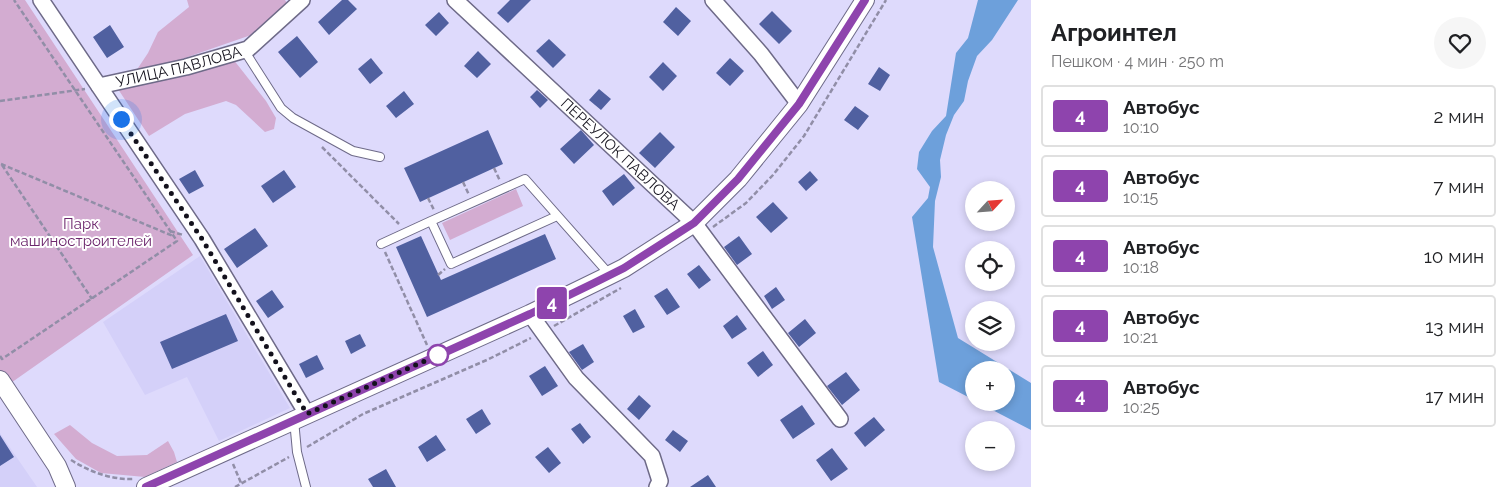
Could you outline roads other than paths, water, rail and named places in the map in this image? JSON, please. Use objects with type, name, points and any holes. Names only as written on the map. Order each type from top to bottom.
[{"type":"street","points":[[41,0],[202,239],[300,417]]},
{"type":"street","name":"УЛИЦА ПАВЛОВА","points":[[99,86],[186,67],[248,49],[302,0]]},
{"type":"street","name":"ПЕРЕУЛОК ПАВЛОВА","points":[[455,0],[694,223],[840,420]]},
{"type":"street","points":[[712,0],[760,54],[799,104]]},
{"type":"street","points":[[141,483],[300,417],[530,314],[624,268],[694,223],[738,179],[799,104],[865,0]]},
{"type":"street","points":[[530,314],[576,378],[652,456],[660,481],[657,487]]},
{"type":"street","points":[[0,380],[57,466],[66,487]]},
{"type":"lane","points":[[244,50],[281,108],[293,118],[352,151],[380,157]]},
{"type":"lane","points":[[381,244],[525,179],[610,275]]},
{"type":"lane","points":[[432,221],[451,264],[557,216]]},
{"type":"lane","points":[[300,417],[298,452],[306,487]]},
{"type":"water","points":[[978,0],[1018,0],[992,40],[977,56],[968,81],[964,101],[954,115],[946,135],[940,160],[941,177],[935,201],[933,247],[958,338],[965,342],[965,351],[979,351],[995,361],[965,361],[965,395],[939,382],[912,217],[928,198],[930,187],[917,169],[919,152],[932,131],[946,116],[956,53],[968,38]]},
{"type":"water","points":[[1015,373],[1031,383],[1031,430],[994,411],[1015,411]]},
{"type":"park label","name":"Парк машиностроителей","points":[[81,232]]}]
